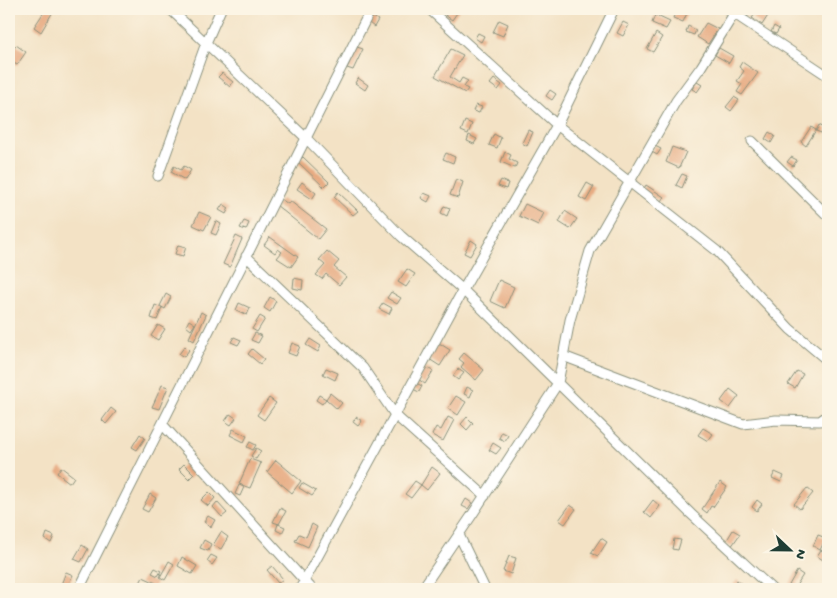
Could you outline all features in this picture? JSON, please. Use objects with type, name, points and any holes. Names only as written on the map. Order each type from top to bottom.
[{"type":"street","points":[[170,9],[306,138],[401,236],[463,290],[691,514],[772,589]]},
{"type":"street","points":[[158,176],[206,43],[221,9]]},
{"type":"street","points":[[79,589],[371,9]]},
{"type":"street","points":[[429,9],[556,125],[717,251],[790,328],[828,361]]},
{"type":"street","points":[[300,589],[463,290],[556,125],[614,9]]},
{"type":"street","points":[[422,589],[558,383],[570,320],[590,251],[676,101],[701,67],[732,10],[828,76]]},
{"type":"street","points":[[752,141],[828,216]]},
{"type":"street","points":[[246,256],[363,368],[395,415],[485,496]]},
{"type":"street","points":[[563,356],[743,424],[776,420],[820,421],[828,415]]},
{"type":"street","points":[[162,424],[312,589]]},
{"type":"street","points":[[459,535],[485,589]]},
{"type":"building","points":[[46,9],[54,10],[41,32],[34,27]]},
{"type":"building","points":[[449,9],[459,10],[452,20],[445,15]]},
{"type":"building","points":[[677,9],[688,11],[683,22],[673,18]]},
{"type":"building","points":[[744,9],[752,9],[748,16],[742,13]]},
{"type":"building","points":[[759,9],[769,14],[762,25],[752,18]]},
{"type":"building","points":[[655,15],[670,22],[666,29],[652,23]]},
{"type":"building","points":[[373,17],[378,20],[374,27],[369,23]]},
{"type":"building","points":[[499,20],[508,24],[503,36],[493,32]]},
{"type":"building","points":[[623,22],[629,25],[623,36],[617,33]]},
{"type":"building","points":[[706,23],[718,29],[708,44],[697,37]]},
{"type":"building","points":[[688,26],[696,30],[694,35],[686,32]]},
{"type":"building","points":[[774,26],[779,29],[776,34],[771,32]]},
{"type":"building","points":[[478,33],[484,36],[481,42],[475,38]]},
{"type":"building","points":[[656,33],[662,37],[653,52],[647,49]]},
{"type":"building","points":[[16,45],[26,52],[17,65],[12,62],[9,66],[9,56]]},
{"type":"building","points":[[357,47],[363,49],[353,70],[347,68]]},
{"type":"building","points":[[719,48],[733,56],[729,63],[715,55]]},
{"type":"building","points":[[451,49],[463,55],[450,77],[459,83],[462,78],[468,81],[464,87],[468,89],[465,93],[435,76]]},
{"type":"building","points":[[742,62],[758,73],[742,95],[737,92],[742,84],[737,81],[744,71],[739,67]]},
{"type":"building","points":[[222,73],[233,82],[230,87],[218,77]]},
{"type":"building","points":[[358,78],[368,85],[365,90],[355,83]]},
{"type":"building","points":[[494,79],[502,85],[498,90],[490,84]]},
{"type":"building","points":[[697,82],[702,85],[697,92],[692,89]]},
{"type":"building","points":[[550,90],[556,94],[552,100],[546,96]]},
{"type":"building","points":[[734,97],[739,100],[731,111],[726,107]]},
{"type":"building","points":[[476,105],[482,107],[479,113],[473,111]]},
{"type":"building","points":[[465,121],[472,124],[468,134],[461,131]]},
{"type":"building","points":[[819,125],[826,129],[824,134],[816,131]]},
{"type":"building","points":[[811,127],[816,130],[806,146],[801,142]]},
{"type":"building","points":[[528,130],[533,132],[527,146],[522,143]]},
{"type":"building","points":[[769,132],[775,136],[771,143],[765,139]]},
{"type":"building","points":[[494,134],[501,138],[497,148],[489,145]]},
{"type":"building","points":[[469,135],[477,139],[474,144],[467,141]]},
{"type":"building","points":[[655,146],[661,149],[657,155],[652,152]]},
{"type":"building","points":[[672,147],[686,152],[679,168],[666,162]]},
{"type":"building","points":[[505,152],[511,155],[509,159],[517,163],[515,168],[501,162]]},
{"type":"building","points":[[446,153],[455,157],[453,163],[443,159]]},
{"type":"building","points":[[303,157],[329,182],[324,187],[298,162]]},
{"type":"building","points":[[791,157],[797,160],[793,166],[787,162]]},
{"type":"building","points":[[174,166],[181,170],[184,166],[191,170],[185,180],[171,172]]},
{"type":"building","points":[[682,174],[687,176],[682,188],[676,185]]},
{"type":"building","points":[[456,179],[463,182],[458,198],[450,195]]},
{"type":"building","points":[[501,180],[508,183],[506,189],[498,186]]},
{"type":"building","points":[[302,182],[316,193],[312,199],[297,189]]},
{"type":"building","points":[[587,183],[594,187],[586,201],[579,197]]},
{"type":"building","points":[[646,185],[664,197],[660,202],[643,190]]},
{"type":"building","points":[[338,192],[358,211],[353,215],[334,197]]},
{"type":"building","points":[[424,193],[431,196],[428,202],[421,198]]},
{"type":"building","points":[[281,199],[288,204],[290,201],[326,229],[318,239],[276,205]]},
{"type":"building","points":[[223,204],[229,208],[226,214],[219,210]]},
{"type":"building","points":[[525,204],[544,213],[538,225],[519,216]]},
{"type":"building","points":[[444,206],[450,208],[447,216],[441,213]]},
{"type":"building","points":[[565,211],[577,219],[570,229],[559,222]]},
{"type":"building","points":[[199,212],[211,217],[204,230],[193,225]]},
{"type":"building","points":[[216,221],[221,224],[216,235],[211,233]]},
{"type":"building","points":[[244,221],[249,223],[246,230],[240,228]]},
{"type":"building","points":[[236,236],[242,239],[230,267],[223,264]]},
{"type":"building","points":[[270,237],[298,257],[291,267],[277,258],[282,252],[278,249],[275,253],[264,245]]},
{"type":"building","points":[[471,240],[477,244],[470,256],[464,253]]},
{"type":"building","points":[[178,245],[186,247],[183,256],[175,254]]},
{"type":"building","points":[[327,251],[339,261],[334,267],[346,277],[339,285],[326,274],[322,279],[316,275],[325,265],[319,260]]},
{"type":"building","points":[[407,269],[415,274],[406,287],[398,282]]},
{"type":"building","points":[[294,278],[303,280],[302,290],[293,288]]},
{"type":"building","points":[[499,280],[514,287],[505,308],[490,301]]},
{"type":"building","points":[[391,292],[401,298],[397,304],[387,298]]},
{"type":"building","points":[[166,294],[171,297],[165,309],[160,306]]},
{"type":"building","points":[[270,297],[276,301],[270,312],[264,308]]},
{"type":"building","points":[[239,303],[250,308],[247,315],[236,310]]},
{"type":"building","points":[[383,303],[392,308],[389,314],[379,309]]},
{"type":"building","points":[[155,305],[162,308],[157,320],[151,318]]},
{"type":"building","points":[[201,312],[206,315],[194,341],[189,338]]},
{"type":"building","points":[[260,316],[265,319],[257,332],[252,329]]},
{"type":"building","points":[[189,320],[195,324],[191,330],[186,326]]},
{"type":"building","points":[[158,325],[165,329],[158,340],[151,336]]},
{"type":"building","points":[[255,333],[262,336],[258,343],[251,340]]},
{"type":"building","points":[[234,337],[241,340],[238,345],[231,342]]},
{"type":"building","points":[[310,339],[321,346],[318,352],[306,345]]},
{"type":"building","points":[[292,343],[300,346],[296,356],[288,353]]},
{"type":"building","points":[[439,343],[450,350],[440,366],[429,359]]},
{"type":"building","points":[[185,346],[189,350],[184,357],[179,354]]},
{"type":"building","points":[[252,349],[264,359],[260,364],[248,354]]},
{"type":"building","points":[[464,353],[484,370],[476,380],[461,367],[464,363],[459,359]]},
{"type":"building","points":[[425,367],[433,371],[425,384],[418,379]]},
{"type":"building","points":[[326,368],[338,373],[335,380],[323,374]]},
{"type":"building","points":[[458,369],[464,373],[458,380],[453,376]]},
{"type":"building","points":[[797,371],[803,374],[795,388],[788,384]]},
{"type":"building","points":[[416,383],[422,386],[419,392],[413,389]]},
{"type":"building","points":[[162,385],[168,387],[159,409],[152,407]]},
{"type":"building","points":[[467,387],[473,390],[470,397],[464,394]]},
{"type":"building","points":[[730,389],[739,396],[730,408],[721,401]]},
{"type":"building","points":[[330,393],[342,403],[337,409],[326,399]]},
{"type":"building","points":[[319,395],[326,399],[322,404],[316,400]]},
{"type":"building","points":[[456,396],[466,402],[458,415],[448,408]]},
{"type":"building","points":[[269,398],[276,403],[264,420],[257,415]]},
{"type":"building","points":[[111,408],[116,412],[106,424],[102,420]]},
{"type":"building","points":[[230,414],[236,418],[231,425],[225,421]]},
{"type":"building","points":[[356,417],[362,421],[358,426],[353,422]]},
{"type":"building","points":[[448,417],[454,420],[443,441],[432,435],[436,427],[441,430]]},
{"type":"building","points":[[467,417],[473,423],[467,430],[461,424]]},
{"type":"building","points":[[703,428],[713,434],[708,441],[698,435]]},
{"type":"building","points":[[233,429],[247,436],[244,442],[230,435]]},
{"type":"building","points":[[502,432],[508,435],[505,441],[499,438]]},
{"type":"building","points":[[140,434],[145,438],[137,450],[132,447]]},
{"type":"building","points":[[250,442],[256,445],[253,450],[247,447]]},
{"type":"building","points":[[493,443],[501,448],[496,454],[489,450]]},
{"type":"building","points":[[256,448],[261,451],[256,459],[251,456]]},
{"type":"building","points":[[250,459],[261,463],[250,488],[239,484]]},
{"type":"building","points":[[276,460],[301,481],[292,493],[267,472]]},
{"type":"building","points":[[184,464],[194,474],[189,479],[179,469]]},
{"type":"building","points":[[61,467],[74,477],[70,483],[57,473]]},
{"type":"building","points":[[432,467],[440,473],[427,490],[421,485]]},
{"type":"building","points":[[775,472],[784,476],[781,482],[772,478]]},
{"type":"building","points":[[415,481],[421,485],[411,498],[405,494]]},
{"type":"building","points":[[720,482],[727,487],[707,513],[702,509]]},
{"type":"building","points":[[302,483],[316,491],[312,496],[299,488]]},
{"type":"building","points":[[239,485],[244,487],[240,496],[235,494]]},
{"type":"building","points":[[807,488],[813,493],[800,509],[794,504]]},
{"type":"building","points":[[209,492],[215,498],[208,506],[201,500]]},
{"type":"building","points":[[150,494],[156,498],[148,512],[142,509]]},
{"type":"building","points":[[466,499],[472,503],[468,509],[462,506]]},
{"type":"building","points":[[653,500],[660,506],[651,518],[644,512]]},
{"type":"building","points":[[757,500],[762,504],[757,511],[752,507]]},
{"type":"building","points":[[217,502],[227,513],[222,517],[213,507]]},
{"type":"building","points":[[570,505],[576,509],[565,524],[559,520]]},
{"type":"building","points":[[280,508],[286,511],[279,524],[273,522]]},
{"type":"building","points":[[208,516],[215,520],[211,527],[204,522]]},
{"type":"building","points":[[278,524],[285,527],[282,533],[276,530]]},
{"type":"building","points":[[312,524],[317,527],[308,547],[295,541],[299,534],[306,537]]},
{"type":"building","points":[[733,530],[740,534],[731,547],[725,543]]},
{"type":"building","points":[[221,532],[228,537],[221,549],[213,545]]},
{"type":"building","points":[[47,533],[54,536],[51,543],[45,539]]},
{"type":"building","points":[[818,535],[826,538],[820,550],[813,546]]},
{"type":"building","points":[[601,538],[607,542],[598,556],[591,553]]},
{"type":"building","points":[[674,539],[681,540],[678,550],[672,549]]},
{"type":"building","points":[[204,540],[211,544],[208,551],[200,548]]},
{"type":"building","points":[[82,545],[88,549],[81,562],[74,559]]},
{"type":"building","points":[[821,550],[828,554],[826,562],[817,556]]},
{"type":"building","points":[[211,555],[217,558],[212,565],[207,561]]},
{"type":"building","points":[[509,556],[516,558],[511,574],[503,571]]},
{"type":"building","points":[[182,557],[197,566],[192,574],[178,566]]},
{"type":"building","points":[[169,561],[174,564],[165,580],[160,577]]},
{"type":"building","points":[[272,566],[283,579],[278,583],[267,570]]},
{"type":"building","points":[[155,568],[161,571],[158,576],[152,573]]},
{"type":"building","points":[[797,571],[803,575],[794,589],[789,585]]},
{"type":"building","points":[[66,572],[73,575],[66,589],[64,589],[60,587]]},
{"type":"building","points":[[143,577],[156,583],[154,589],[140,583]]},
{"type":"building","points":[[737,580],[743,585],[740,589],[733,585]]}]
